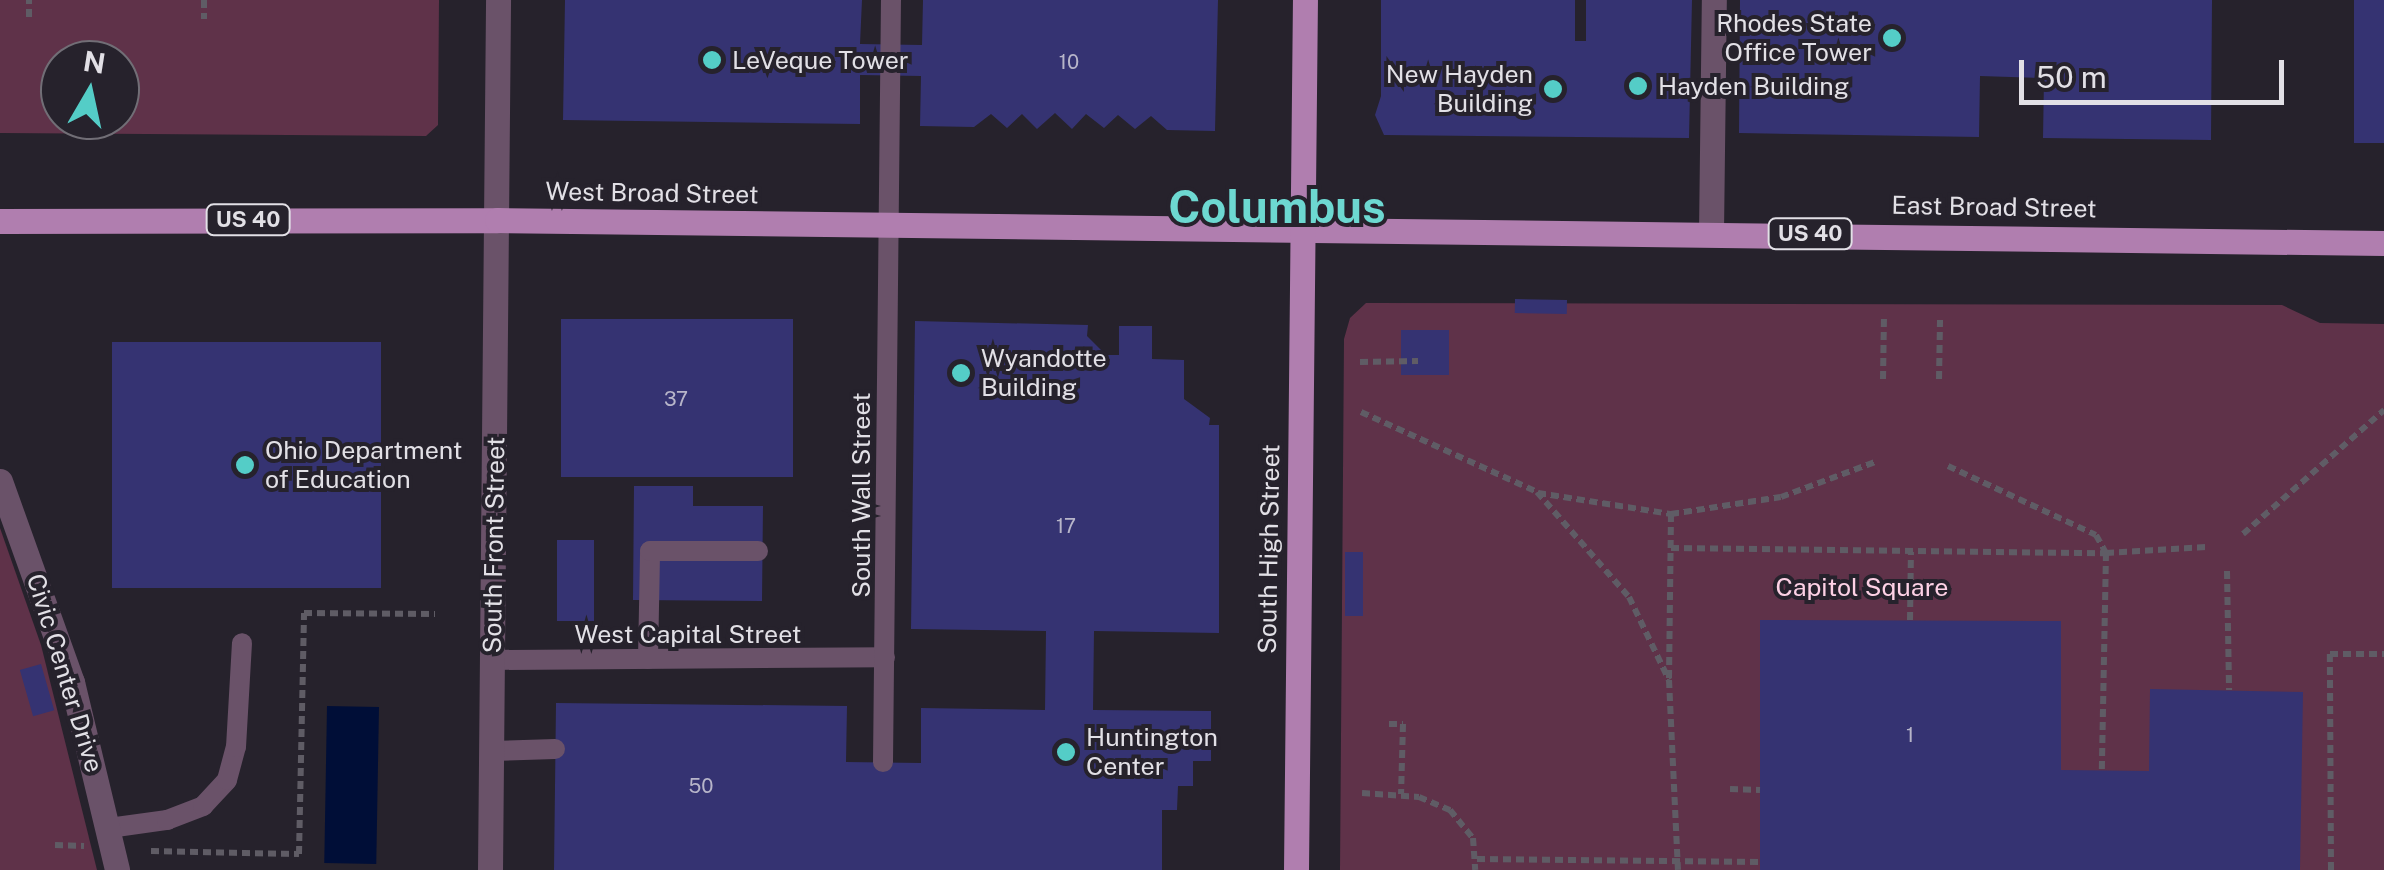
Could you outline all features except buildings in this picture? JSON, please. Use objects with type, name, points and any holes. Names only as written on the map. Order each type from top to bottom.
[{"type":"main road","name":"South High Street","points":[[1296,870],[1305,0]]},
{"type":"main road","name":"West Broad Street","points":[[0,221],[497,220],[888,229],[1303,228]]},
{"type":"main road","name":"East Broad Street","points":[[1303,228],[2384,243]]},
{"type":"street","name":"South Front Street","points":[[490,870],[498,0]]},
{"type":"street","points":[[1712,233],[1714,0]]},
{"type":"street","name":"Civic Center Drive","points":[[0,480],[56,631],[117,870]]},
{"type":"lane","name":"South Wall Street","points":[[884,762],[891,0]]},
{"type":"lane","points":[[648,659],[650,551],[758,551]]},
{"type":"lane","points":[[109,828],[167,820],[203,806],[226,780],[236,747],[242,643]]},
{"type":"lane","name":"West Capital Street","points":[[492,660],[885,657]]},
{"type":"lane","points":[[492,751],[555,750]]},
{"type":"path","points":[[29,0],[29,17]]},
{"type":"path","points":[[204,0],[204,19]]},
{"type":"path","points":[[1883,379],[1884,318]]},
{"type":"path","points":[[1939,380],[1940,320]]},
{"type":"path","points":[[1360,362],[1418,361]]},
{"type":"path","points":[[2243,534],[2384,410]]},
{"type":"path","points":[[1361,412],[1537,492],[1671,514],[1781,497],[1874,462]]},
{"type":"path","points":[[1948,466],[2096,535],[2106,553],[2102,770]]},
{"type":"path","points":[[1537,492],[1628,597],[1670,680]]},
{"type":"path","points":[[1671,514],[1670,680],[1678,870]]},
{"type":"path","points":[[1671,548],[2106,553],[2206,547]]},
{"type":"path","points":[[1910,620],[1911,552]]},
{"type":"path","points":[[2227,572],[2228,690]]},
{"type":"path","points":[[160,852],[300,854],[304,613],[435,614]]},
{"type":"path","points":[[2331,870],[2330,654],[2384,654]]},
{"type":"path","points":[[1390,724],[1403,724],[1401,794]]},
{"type":"path","points":[[1730,788],[1760,790]]},
{"type":"path","points":[[1362,793],[1401,794],[1450,810],[1466,824],[1478,858],[1476,870]]},
{"type":"path","points":[[1478,858],[1760,862]]},
{"type":"green space","points":[[0,0],[439,0],[438,125],[426,136],[140,134],[140,40],[40,40],[40,133],[0,133]]},
{"type":"green space","name":"Capitol Square","points":[[1366,303],[2282,305],[2320,323],[2384,324],[2384,870],[1340,870],[1344,339],[1350,318]]},
{"type":"green space","points":[[0,528],[41,645],[97,870],[0,870]]},
{"type":"water","points":[[327,706],[379,707],[376,864],[324,863]]},
{"type":"place","name":"Rhodes State Office Tower","points":[[1892,38]]},
{"type":"place","name":"LeVeque Tower","points":[[712,60]]},
{"type":"place","name":"Hayden Building","points":[[1638,86]]},
{"type":"place","name":"New Hayden Building","points":[[1553,89]]},
{"type":"place","name":"Wyandotte Building","points":[[961,373]]},
{"type":"place","name":"Ohio Department of Education","points":[[245,465]]},
{"type":"place","name":"Huntington Center","points":[[1066,752]]},
{"type":"district","name":"Columbus","points":[[1277,207]]}]
